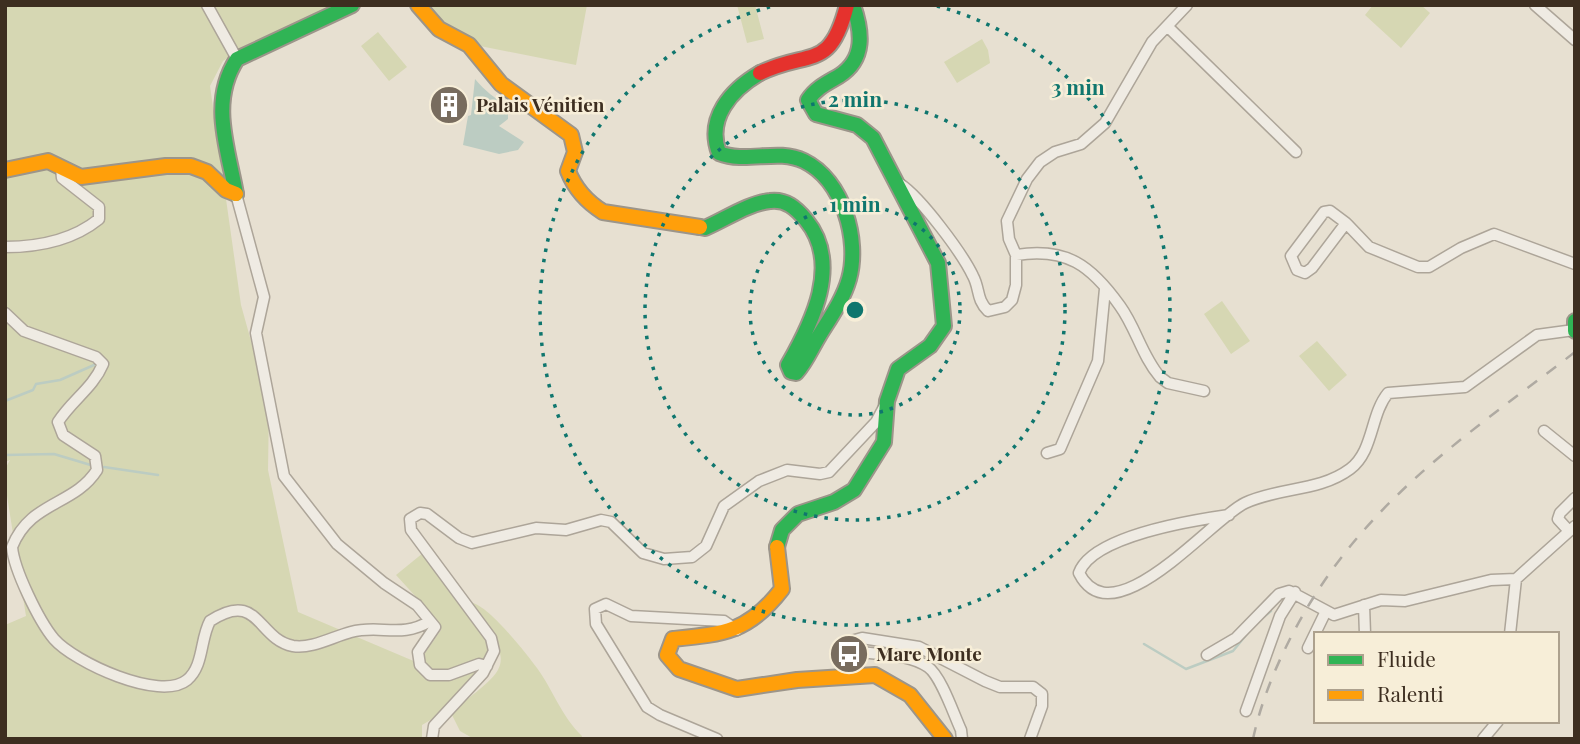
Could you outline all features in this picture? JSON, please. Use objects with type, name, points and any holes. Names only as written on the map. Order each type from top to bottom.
[{"type":"street","points":[[207,5],[237,59]]},
{"type":"street","points":[[352,5],[237,59],[228,70],[220,94],[236,194],[264,297],[256,333],[284,476],[337,544],[384,583],[417,605],[430,621],[434,632],[418,652],[420,665],[430,675],[449,675],[479,664],[487,666]]},
{"type":"street","points":[[418,5],[439,29],[469,45],[502,84],[553,119],[570,135],[575,152],[568,171],[573,184],[592,205],[603,212],[705,228],[716,226],[767,201],[781,201],[796,208],[809,224],[821,250],[822,269],[813,321],[788,365],[791,372],[796,373],[838,308],[851,268],[849,230],[836,194],[821,172],[802,160],[786,157],[728,158],[719,153],[712,130],[725,105],[750,80],[762,72],[828,49],[837,38],[847,5]]},
{"type":"street","points":[[432,738],[434,726],[487,666],[494,651],[491,638],[411,530],[410,519],[420,513],[427,514],[472,543],[536,528],[566,530],[601,520],[611,523],[627,541],[643,553],[664,559],[692,557],[706,546],[724,506],[759,481],[787,470],[820,474],[828,472],[876,422],[887,401],[898,369],[930,346],[944,326],[938,263],[873,138],[857,125],[816,114],[808,100],[818,87],[843,73],[857,59],[863,42],[862,29],[853,5]]},
{"type":"street","points":[[897,181],[922,205],[965,262],[975,278],[978,300],[988,311],[1005,307],[1012,300],[1017,285],[1016,255],[1009,239],[1007,221],[1027,179],[1040,163],[1055,152],[1081,144],[1105,123],[1152,42],[1187,5]]},
{"type":"street","points":[[1535,5],[1575,40]]},
{"type":"street","points":[[1167,26],[1296,152]]},
{"type":"street","points":[[5,170],[48,161],[81,177],[166,166],[191,166],[207,172],[226,190],[236,194]]},
{"type":"street","points":[[5,247],[30,247],[83,232],[99,219],[99,207],[62,178],[61,169]]},
{"type":"street","points":[[1346,223],[1312,268],[1305,273],[1297,270],[1291,256],[1324,212],[1330,211],[1346,223],[1369,247],[1418,267],[1429,267],[1461,248],[1494,234],[1575,264]]},
{"type":"street","points":[[1016,255],[1043,251],[1063,254],[1079,264],[1121,306],[1160,377],[1168,383],[1204,391]]},
{"type":"street","points":[[1046,453],[1060,449],[1098,360],[1105,289]]},
{"type":"street","points":[[5,313],[24,331],[96,356],[103,364],[96,381],[67,408],[58,422],[63,435],[95,456],[97,470],[89,483],[29,519],[9,548],[17,573],[54,639],[71,653],[144,685],[165,688],[185,681],[197,668],[205,631],[210,621],[235,610],[249,612],[289,646],[307,647],[355,631],[398,632],[416,629],[430,621]]},
{"type":"street","points":[[1228,514],[1134,534],[1093,558],[1079,573],[1083,581],[1105,592],[1123,591],[1155,574],[1228,514],[1251,500],[1327,482],[1352,468],[1365,449],[1388,393],[1465,387],[1537,335],[1574,331],[1575,321]]},
{"type":"street","points":[[887,401],[884,442],[854,490],[834,502],[798,514],[782,530],[777,547],[782,589],[752,624],[716,635],[673,639],[667,655],[679,669],[737,689],[797,680],[875,675],[910,695],[945,739]]},
{"type":"street","points":[[1544,431],[1575,456]]},
{"type":"street","points":[[1207,655],[1236,638],[1279,594],[1296,592],[1334,615],[1381,600],[1405,601],[1491,580],[1516,579],[1572,529],[1558,519],[1560,513],[1575,498]]},
{"type":"street","points":[[1510,632],[1516,579]]},
{"type":"street","points":[[1246,711],[1280,616],[1296,592]]},
{"type":"street","points":[[717,739],[647,707],[596,624],[595,609],[606,604],[631,616],[724,621],[737,630]]},
{"type":"street","points":[[1364,606],[1365,632]]},
{"type":"street","points":[[1316,632],[1325,612]]},
{"type":"street","points":[[594,638],[593,626],[596,624]]},
{"type":"street","points":[[1308,648],[1314,635]]},
{"type":"street","points":[[962,739],[946,698],[928,667],[893,656],[855,652],[849,646],[851,641],[862,638],[919,647],[1000,687],[1033,687],[1042,694],[1042,706],[1030,739]]},
{"type":"green space","points":[[5,5],[335,5],[247,45],[223,61],[210,86],[241,305],[269,406],[268,470],[298,612],[423,665],[423,675],[430,678],[448,679],[474,671],[477,673],[439,715],[422,725],[422,739],[5,739],[5,625],[26,616],[5,483],[5,469],[10,460],[5,462]]},
{"type":"green space","points":[[430,5],[587,5],[576,65],[480,46],[444,26]]},
{"type":"green space","points":[[737,5],[755,5],[764,39],[747,43]]},
{"type":"green space","points":[[1373,5],[1421,5],[1430,13],[1401,48],[1365,15]]},
{"type":"green space","points":[[378,32],[407,67],[389,81],[361,46]]},
{"type":"green space","points":[[982,39],[988,50],[990,63],[957,83],[944,62]]},
{"type":"green space","points":[[1222,301],[1250,341],[1231,354],[1204,314]]},
{"type":"green space","points":[[1317,341],[1347,375],[1329,391],[1299,356]]},
{"type":"green space","points":[[423,553],[491,644],[483,659],[467,668],[430,671],[423,656],[441,630],[438,621],[396,575]]},
{"type":"green space","points":[[472,603],[488,612],[525,652],[582,736],[581,739],[474,739],[460,731],[451,713],[484,686],[500,666],[501,655],[496,642]]},
{"type":"shaded area","points":[[475,79],[508,107],[508,119],[499,126],[524,142],[518,150],[499,154],[463,145],[468,116],[471,115]]},
{"type":"waterway","points":[[5,401],[33,390],[36,384],[60,380],[94,365]]},
{"type":"waterway","points":[[5,455],[54,454],[94,466]]},
{"type":"waterway","points":[[104,467],[158,475]]},
{"type":"waterway","points":[[1261,619],[1271,611]]},
{"type":"waterway","points":[[1144,644],[1186,669],[1233,651],[1256,623]]},
{"type":"railway","points":[[1253,739],[1269,686],[1292,635],[1319,589],[1349,548],[1417,477],[1493,414],[1575,352]]},
{"type":"traffic: fast","points":[[236,194],[225,142],[222,108],[229,75],[237,59],[352,5]]},
{"type":"traffic: fast","points":[[777,547],[782,530],[798,514],[834,502],[854,490],[884,442],[887,401],[898,369],[930,346],[944,326],[938,263],[873,138],[857,125],[816,114],[808,100],[818,89],[848,69],[858,53],[860,34],[853,5]]},
{"type":"traffic: fast","points":[[700,227],[705,228],[745,208],[770,201],[781,201],[790,205],[806,220],[817,237],[822,255],[822,274],[814,312],[788,365],[791,372],[796,373],[836,309],[849,279],[852,264],[850,230],[845,212],[829,182],[818,170],[804,161],[794,157],[740,157],[719,153],[716,128],[724,106],[740,88],[760,73]]},
{"type":"traffic: fast","points":[[1575,321],[1575,331]]},
{"type":"traffic: slow","points":[[418,5],[439,29],[469,45],[501,84],[571,135],[575,152],[568,171],[578,189],[592,204],[603,212],[700,227]]},
{"type":"traffic: slow","points":[[5,170],[48,161],[81,177],[166,166],[191,166],[207,172],[226,190],[236,194]]},
{"type":"traffic: slow","points":[[777,547],[782,589],[758,614],[734,628],[673,639],[667,655],[679,669],[737,689],[797,680],[875,675],[910,695],[945,739]]},
{"type":"traffic: jam","points":[[760,73],[825,50],[833,41],[847,5]]},
{"type":"place","name":"Palais Vénitien","points":[[449,105]]},
{"type":"place","name":"Mare Monte","points":[[849,654]]}]
